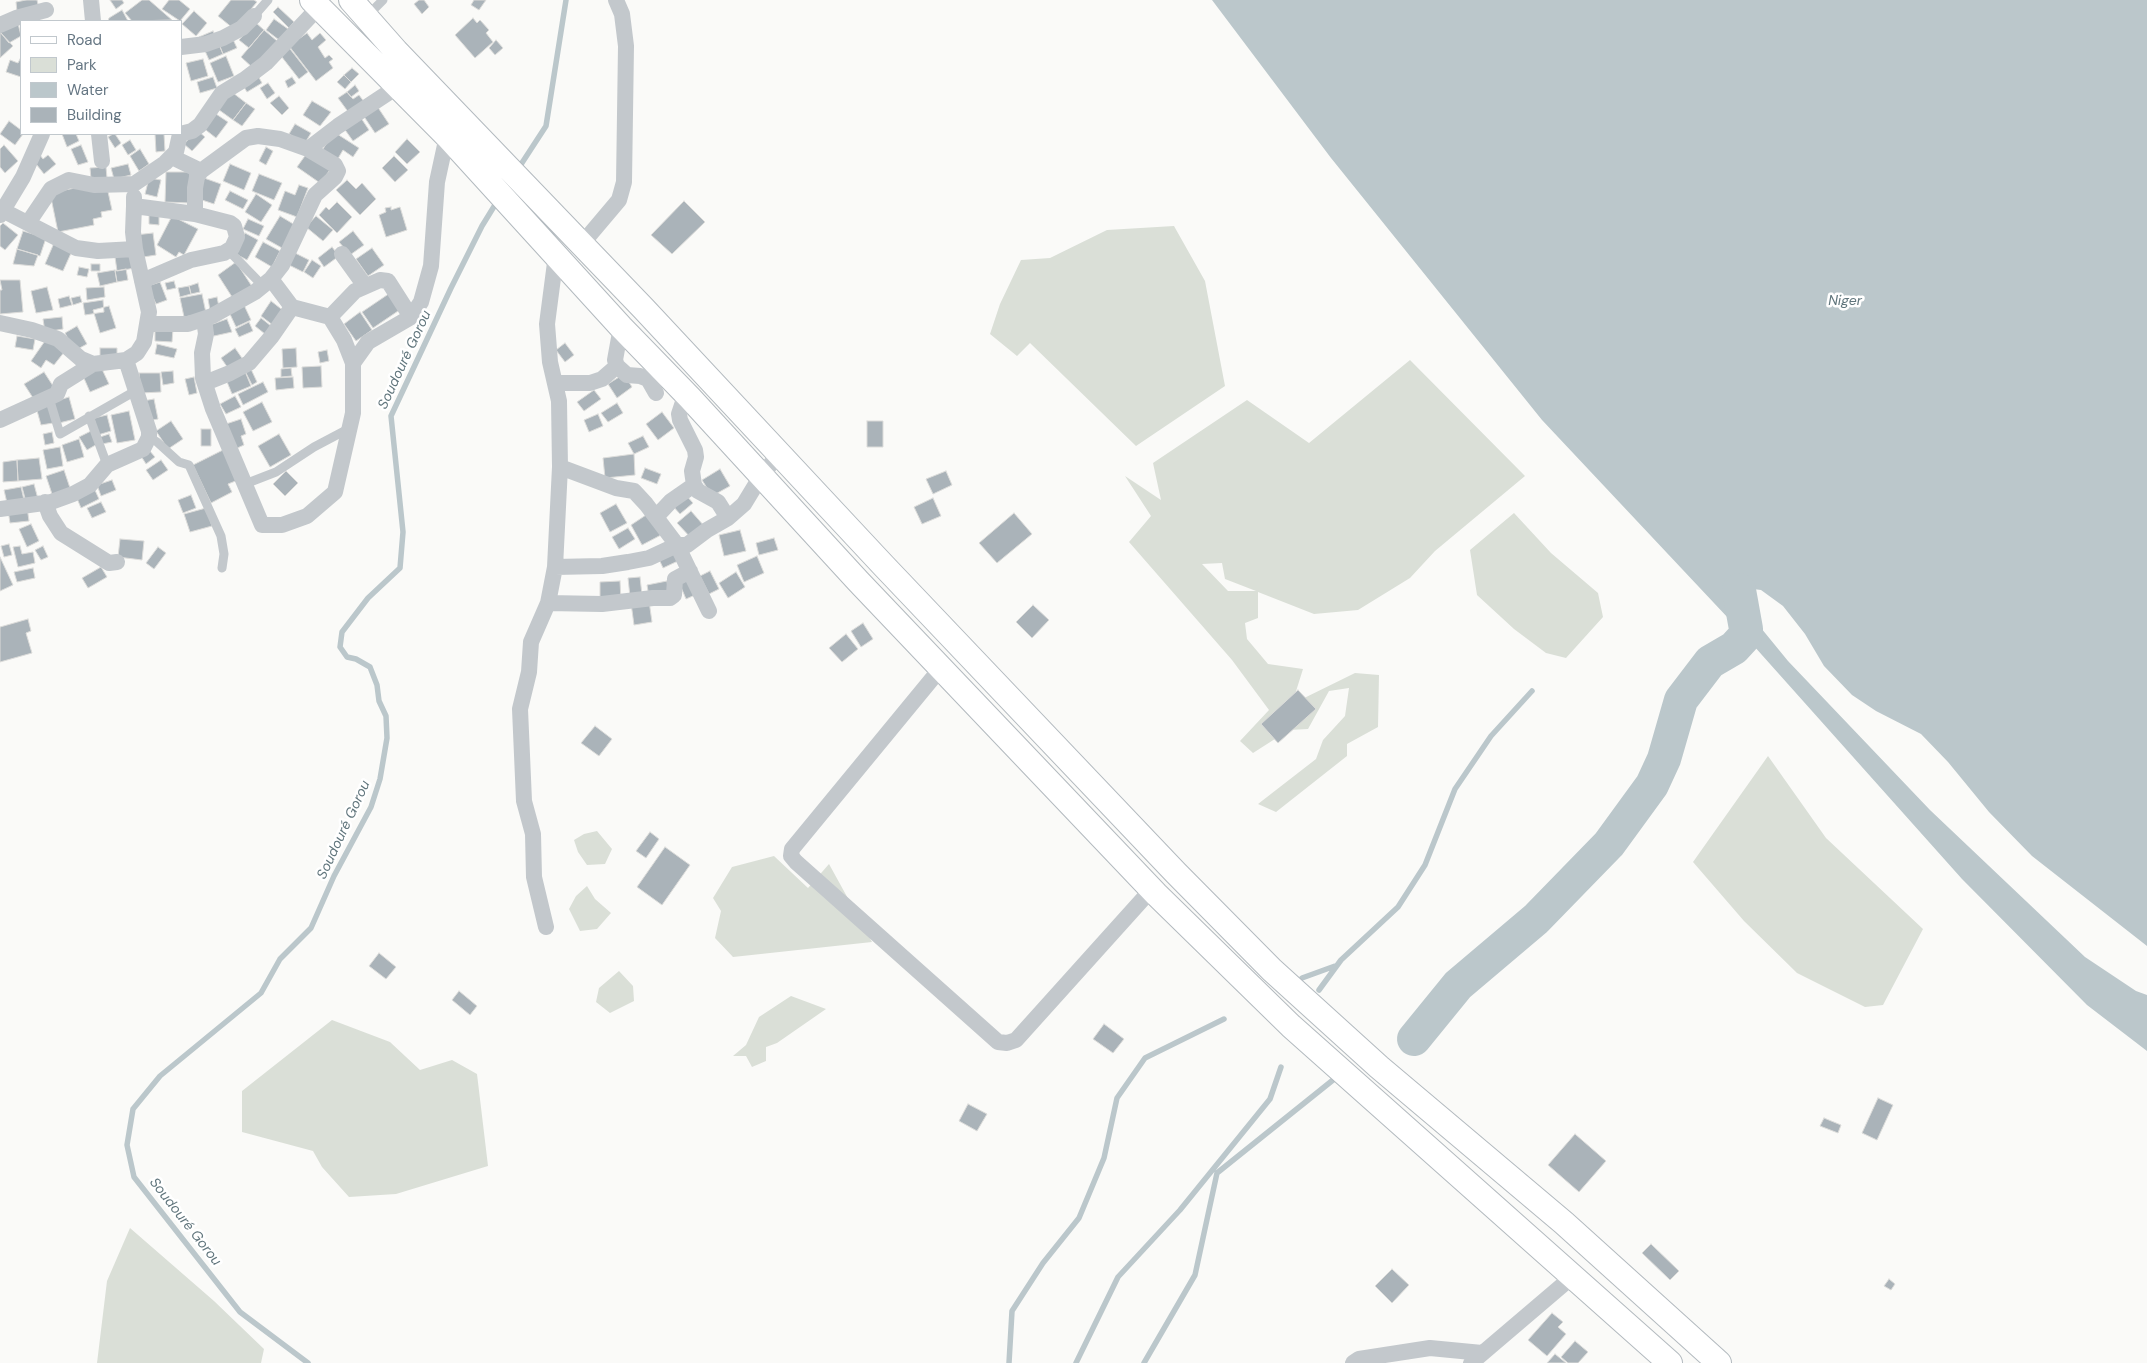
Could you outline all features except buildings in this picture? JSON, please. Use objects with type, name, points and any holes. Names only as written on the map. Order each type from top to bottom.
[{"type":"main road","points":[[316,4],[397,87],[454,129],[490,149],[1176,873],[1272,970],[1371,1060],[1564,1223],[1719,1363]]},
{"type":"main road","points":[[358,8],[454,129],[472,166],[1153,892],[1291,1026],[1670,1363]]},
{"type":"main road","points":[[1041,773],[1063,753]]},
{"type":"main road","points":[[1153,892],[1176,873]]},
{"type":"main road","points":[[1542,1248],[1564,1223]]},
{"type":"street","points":[[91,0],[93,20]]},
{"type":"street","points":[[573,236],[619,200],[624,182],[626,46],[622,14],[616,0]]},
{"type":"street","points":[[182,134],[192,131],[200,125],[222,93],[266,63],[316,4]]},
{"type":"street","points":[[0,25],[16,18],[46,10]]},
{"type":"street","points":[[182,47],[206,44],[223,38],[242,28],[254,16]]},
{"type":"street","points":[[308,149],[338,126],[397,87]]},
{"type":"street","points":[[353,363],[368,342],[411,317],[421,302],[431,266],[437,182],[454,129]]},
{"type":"street","points":[[42,135],[23,177],[2,213],[76,248],[98,251],[135,250]]},
{"type":"street","points":[[99,135],[102,161]]},
{"type":"street","points":[[28,224],[51,189],[69,180],[94,185],[134,184],[172,157],[180,135]]},
{"type":"street","points":[[148,324],[188,324],[204,319],[232,306],[267,282],[282,265],[315,195],[335,177],[338,171],[335,165],[308,149],[280,139],[258,136],[246,138],[201,170],[197,177],[195,188],[195,214]]},
{"type":"street","points":[[172,157],[201,170]]},
{"type":"street","points":[[0,420],[56,394],[61,384],[93,364],[126,360],[137,353],[140,348],[147,335],[148,302],[132,232],[134,184]]},
{"type":"street","points":[[134,206],[195,214],[230,222],[234,226],[237,237],[236,243],[229,251],[191,260],[142,281]]},
{"type":"street","points":[[546,926],[534,877],[533,834],[524,801],[520,709],[529,672],[531,642],[548,603],[556,567],[560,467],[559,401],[550,362],[547,324],[554,252]]},
{"type":"street","points":[[342,254],[365,286]]},
{"type":"street","points":[[330,317],[355,291],[380,280],[388,281],[411,317]]},
{"type":"street","points":[[204,319],[206,334],[202,353],[205,383],[213,408],[262,525],[282,525],[307,516],[336,492],[352,413],[353,363],[344,340],[330,317],[292,307],[267,282]]},
{"type":"street","points":[[205,383],[249,363],[272,336],[292,307]]},
{"type":"street","points":[[0,323],[32,330],[58,339],[81,359],[93,364]]},
{"type":"street","points":[[621,327],[615,360],[617,366],[627,375],[648,379],[656,393]]},
{"type":"street","points":[[0,509],[45,502],[73,494],[90,485],[107,465],[143,449],[149,437],[149,431],[126,360]]},
{"type":"street","points":[[555,384],[590,383],[602,380],[617,366]]},
{"type":"street","points":[[690,398],[683,402],[679,414],[680,420],[695,450],[696,457],[692,479],[698,492],[718,502],[728,518]]},
{"type":"street","points":[[556,567],[602,566],[628,562],[649,558],[677,545],[687,545],[707,530],[728,518],[744,504],[761,476],[779,454]]},
{"type":"street","points":[[560,467],[616,488],[634,490],[677,545],[709,611]]},
{"type":"street","points":[[656,517],[671,501],[694,485]]},
{"type":"street","points":[[45,502],[50,516],[61,533],[109,563],[117,562]]},
{"type":"street","points":[[548,603],[602,604],[670,598],[674,595],[675,579],[690,571]]},
{"type":"street","points":[[941,668],[792,849],[791,856],[796,862],[998,1042],[1007,1043],[1016,1040],[1153,892]]},
{"type":"street","points":[[1353,1363],[1359,1359],[1430,1348],[1476,1358],[1572,1276]]},
{"type":"lane","points":[[254,16],[268,0]]},
{"type":"lane","points":[[358,8],[383,0]]},
{"type":"lane","points":[[229,251],[267,282]]},
{"type":"lane","points":[[49,398],[60,434],[137,390]]},
{"type":"lane","points":[[89,416],[107,465]]},
{"type":"lane","points":[[245,484],[276,472],[314,447],[350,428]]},
{"type":"lane","points":[[149,437],[179,462],[189,466],[221,536],[224,554],[222,568]]},
{"type":"green space","points":[[1174,226],[1205,281],[1225,386],[1136,446],[1030,343],[1017,356],[990,334],[1000,304],[1021,260],[1050,258],[1107,230]]},
{"type":"green space","points":[[1410,360],[1525,476],[1435,551],[1410,578],[1358,610],[1314,614],[1258,592],[1258,618],[1245,623],[1247,639],[1268,664],[1303,669],[1292,704],[1355,673],[1379,675],[1378,727],[1347,744],[1347,756],[1276,812],[1258,804],[1316,759],[1323,740],[1345,716],[1349,688],[1329,691],[1308,729],[1289,730],[1253,753],[1240,741],[1269,710],[1232,660],[1129,542],[1151,516],[1125,476],[1161,500],[1153,463],[1247,400],[1309,443]],"holes":[[[1222,563],[1225,579],[1256,591],[1228,591],[1202,564]]]},
{"type":"green space","points":[[1514,513],[1551,553],[1598,593],[1603,617],[1566,658],[1546,653],[1514,629],[1477,595],[1470,550]]},
{"type":"green space","points":[[1768,756],[1826,838],[1923,929],[1883,1005],[1865,1007],[1797,973],[1744,921],[1693,862]]},
{"type":"green space","points":[[597,831],[612,849],[605,864],[587,865],[578,852],[574,840],[584,834]]},
{"type":"green space","points":[[774,856],[808,888],[829,864],[872,942],[733,957],[715,938],[721,911],[713,898],[732,867]]},
{"type":"green space","points":[[587,886],[595,899],[611,913],[597,929],[580,931],[569,909],[576,896]]},
{"type":"green space","points":[[619,971],[633,986],[634,1001],[610,1013],[596,1002],[599,988]]},
{"type":"green space","points":[[791,996],[826,1009],[777,1043],[766,1047],[766,1061],[752,1067],[746,1056],[733,1056],[746,1045],[759,1017]]},
{"type":"green space","points":[[332,1020],[390,1042],[420,1070],[452,1060],[477,1074],[488,1166],[396,1194],[349,1197],[322,1167],[313,1151],[242,1132],[242,1091]]},
{"type":"green space","points":[[130,1228],[214,1301],[264,1349],[261,1363],[97,1363],[107,1281]]},
{"type":"water","name":"Niger","points":[[1212,0],[2147,0],[2147,946],[2032,856],[1989,812],[1948,762],[1921,734],[1876,711],[1852,695],[1824,666],[1805,634],[1783,606],[1761,590],[1744,591],[1742,596],[1752,617],[1788,661],[1930,810],[2085,957],[2136,991],[2147,995],[2147,1051],[2087,1005],[1962,879],[1745,636],[1542,420],[1331,158]]},
{"type":"waterway","name":"Soudouré Gorou","points":[[518,169],[546,126],[566,0]]},
{"type":"waterway","name":"Soudouré Gorou","points":[[308,1363],[240,1312],[134,1177],[127,1145],[133,1109],[160,1076],[261,993],[280,959],[311,928],[334,876],[371,807],[380,779],[387,738],[386,716],[379,701],[377,685],[370,667],[356,659],[347,657],[340,647],[342,632],[368,598],[400,568],[403,532],[391,416],[451,288],[482,226],[498,200]]},
{"type":"waterway","points":[[1414,1039],[1458,985],[1536,919],[1609,844],[1652,785],[1664,759],[1681,700],[1710,662],[1734,648],[1745,636],[1746,629],[1739,590]]},
{"type":"waterway","points":[[1319,990],[1341,960],[1398,907],[1425,865],[1455,789],[1491,736],[1532,691]]},
{"type":"waterway","points":[[1302,978],[1335,966]]},
{"type":"waterway","points":[[1009,1363],[1012,1311],[1043,1263],[1079,1218],[1104,1158],[1117,1098],[1145,1058],[1224,1019]]},
{"type":"waterway","points":[[1076,1363],[1118,1277],[1180,1210],[1270,1099],[1281,1067]]},
{"type":"waterway","points":[[1144,1363],[1195,1275],[1217,1173],[1338,1076]]}]
